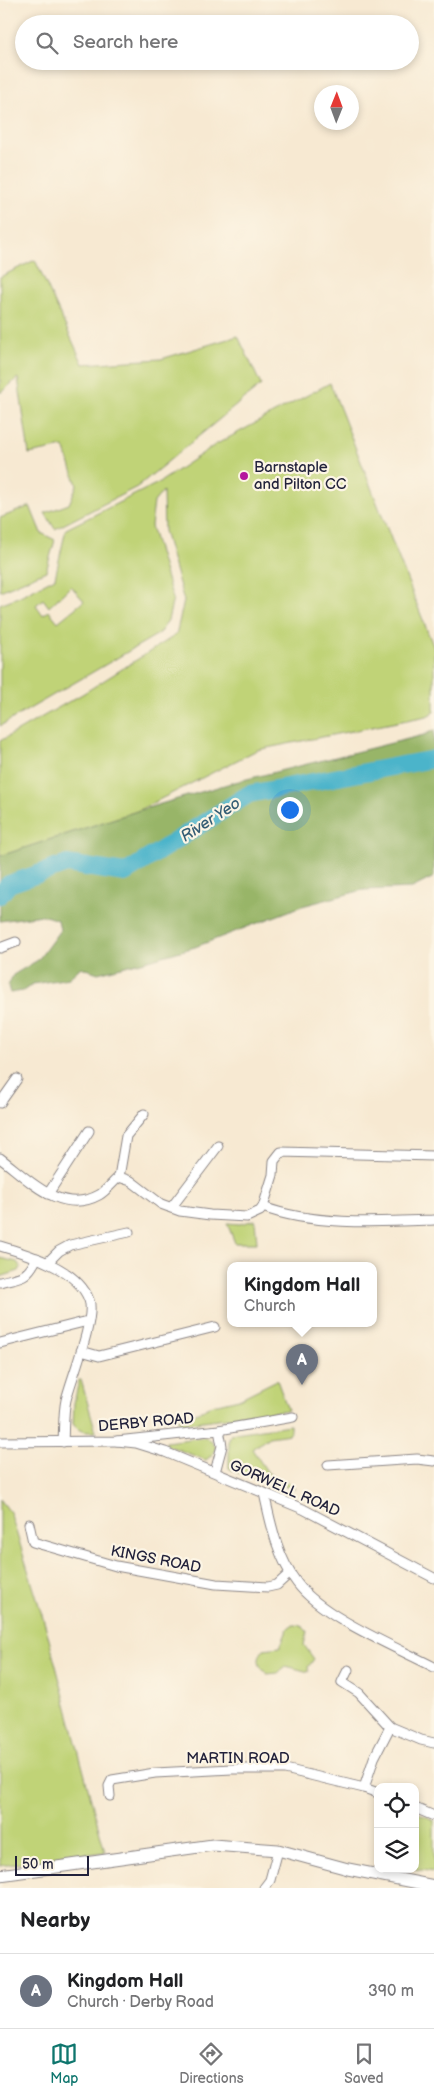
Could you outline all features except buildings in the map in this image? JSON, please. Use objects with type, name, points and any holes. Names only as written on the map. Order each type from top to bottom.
[{"type":"street","points":[[0,948],[16,942]]},
{"type":"street","points":[[0,1103],[17,1079]]},
{"type":"street","points":[[0,1158],[48,1194],[63,1200],[85,1201],[100,1194],[119,1177],[126,1136],[144,1114]]},
{"type":"street","points":[[48,1194],[89,1130]]},
{"type":"street","points":[[171,1208],[218,1146]]},
{"type":"street","points":[[119,1177],[131,1181],[161,1204],[171,1208],[210,1215],[242,1217],[253,1215],[263,1207],[273,1175],[274,1161],[278,1155],[285,1151],[307,1154],[434,1156]]},
{"type":"street","points":[[263,1207],[282,1214],[315,1219],[434,1220]]},
{"type":"street","points":[[48,1262],[59,1250],[130,1232]]},
{"type":"street","points":[[0,1246],[48,1262],[67,1274],[86,1295],[90,1307],[81,1351],[66,1402],[63,1442]]},
{"type":"street","points":[[0,1282],[25,1276],[37,1258]]},
{"type":"street","points":[[0,1342],[88,1321]]},
{"type":"street","points":[[81,1351],[99,1356],[215,1328]]},
{"type":"street","name":"DERBY ROAD","points":[[0,1442],[117,1440],[219,1430],[293,1417]]},
{"type":"street","points":[[215,1472],[222,1446],[219,1430]]},
{"type":"street","name":"GORWELL ROAD","points":[[117,1440],[153,1448],[304,1509],[434,1578]]},
{"type":"street","points":[[328,1465],[417,1459],[434,1461]]},
{"type":"street","points":[[264,1493],[272,1530],[290,1574],[298,1584],[315,1601],[350,1624],[434,1666]]},
{"type":"street","name":"KINGS ROAD","points":[[29,1524],[33,1542],[116,1566],[170,1577],[258,1588],[277,1585],[290,1574]]},
{"type":"street","points":[[348,1670],[342,1682],[344,1685],[359,1693],[390,1727],[402,1733],[434,1743]]},
{"type":"street","points":[[364,1788],[374,1758],[390,1727]]},
{"type":"street","name":"MARTIN ROAD","points":[[110,1796],[109,1786],[112,1780],[155,1773],[232,1768],[285,1769],[364,1788],[374,1792]]},
{"type":"street","points":[[419,1810],[434,1816]]},
{"type":"street","points":[[0,1875],[213,1845],[278,1850],[348,1869],[434,1886]]},
{"type":"street","points":[[264,1888],[270,1880],[278,1850]]},
{"type":"green space","points":[[35,260],[83,364],[161,359],[238,336],[261,385],[137,487],[55,529],[45,513],[69,504],[77,485],[64,447],[29,454],[18,378],[0,393],[0,277]]},
{"type":"green space","points":[[330,383],[434,648],[434,712],[427,716],[257,750],[137,811],[0,856],[0,741],[84,693],[176,635],[184,601],[164,531],[163,491],[154,502],[151,526],[173,599],[168,620],[160,633],[0,726],[0,604],[55,578],[66,529],[160,482],[215,445]],"holes":[[[71,586],[84,601],[58,622],[49,611],[43,615],[36,605],[43,599],[49,607]]]},
{"type":"green space","points":[[30,506],[41,533],[55,540],[46,571],[0,591],[0,518]]},
{"type":"green space","points":[[434,730],[434,877],[412,888],[363,890],[302,906],[195,947],[98,973],[81,967],[69,978],[33,984],[23,991],[10,993],[8,986],[13,975],[38,960],[60,930],[58,920],[42,915],[0,921],[0,856],[137,811],[231,783],[424,735]]},
{"type":"green space","points":[[255,1220],[257,1243],[235,1243],[227,1223],[240,1224]]},
{"type":"green space","points":[[0,1258],[17,1262],[21,1267],[19,1271],[0,1277]]},
{"type":"green space","points":[[79,1380],[81,1380],[96,1432],[86,1432],[73,1424],[74,1403]]},
{"type":"green space","points":[[277,1380],[288,1410],[180,1424],[178,1418],[199,1412],[209,1406],[239,1399]]},
{"type":"green space","points":[[290,1425],[290,1434],[269,1437],[252,1449],[268,1473],[289,1483],[295,1489],[235,1472],[229,1468],[229,1439],[231,1435]]},
{"type":"green space","points":[[205,1437],[212,1441],[216,1448],[206,1460],[166,1445],[166,1442]]},
{"type":"green space","points":[[0,1499],[10,1512],[46,1628],[105,1852],[0,1866]]},
{"type":"green space","points":[[292,1625],[301,1626],[307,1632],[304,1645],[314,1659],[308,1667],[309,1672],[286,1666],[278,1673],[267,1674],[259,1662],[261,1653],[264,1649],[280,1647],[288,1628]]},
{"type":"green space","points":[[419,1813],[434,1820],[434,1872],[419,1870]]},
{"type":"waterway","name":"River Yeo","points":[[0,895],[9,884],[67,864],[125,873],[249,794],[434,759]]},
{"type":"place","name":"Barnstaple and Pilton CC","points":[[244,476]]},
{"type":"place","name":"Kingdom Hall","points":[[302,1385]]}]
